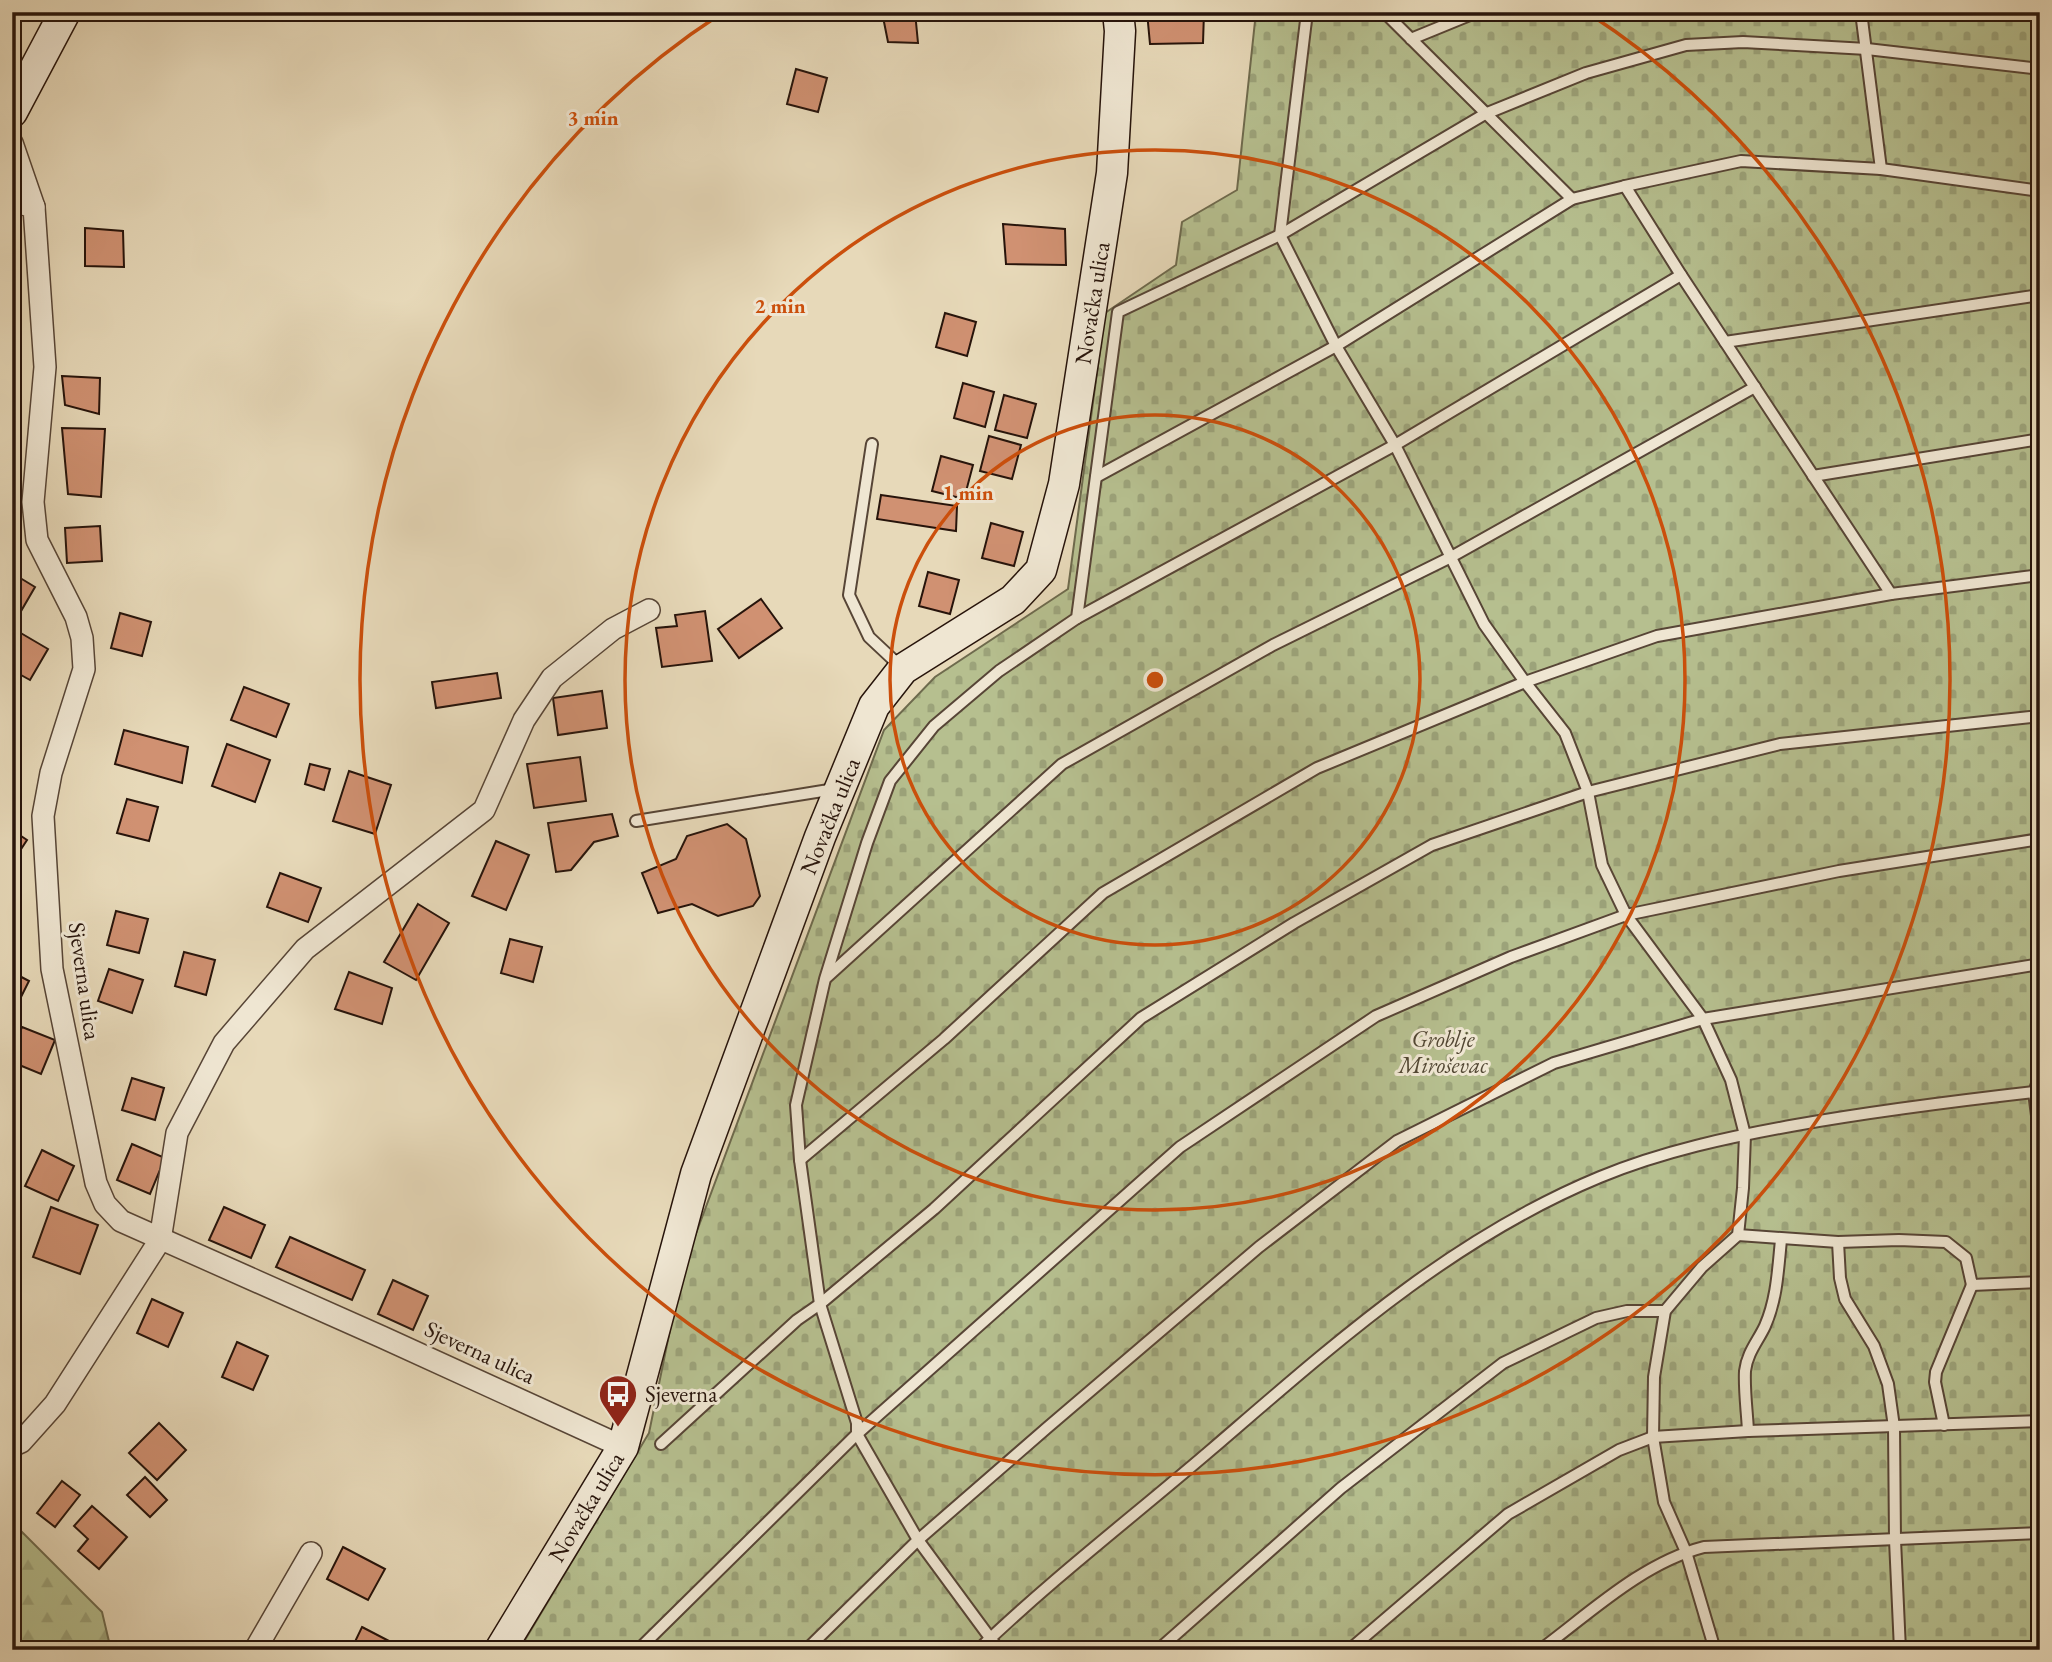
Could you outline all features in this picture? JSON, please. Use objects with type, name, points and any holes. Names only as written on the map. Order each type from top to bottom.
[{"type":"street","points":[[12,112],[65,12]]},
{"type":"street","name":"Novačka ulica","points":[[500,1650],[623,1447],[696,1174],[820,837],[874,706],[903,669],[1013,600],[1041,570],[1064,484],[1112,173],[1120,31],[1118,12]]},
{"type":"street","name":"Sjeverna ulica","points":[[12,143],[33,207],[45,367],[33,502],[37,540],[76,617],[82,638],[84,668],[51,773],[43,816],[52,969],[96,1182],[105,1204],[121,1221],[160,1240],[382,1336],[623,1447]]},
{"type":"street","points":[[12,201],[33,207]]},
{"type":"street","points":[[12,1446],[20,1442],[55,1404],[160,1240],[177,1133],[224,1043],[306,949],[484,810],[524,720],[552,678],[613,629],[649,610]]},
{"type":"street","points":[[256,1650],[311,1553]]},
{"type":"lane","points":[[1307,12],[1280,235],[1336,346],[1395,445],[1484,624],[1565,733],[1588,792],[1602,865],[1626,915],[1703,1018],[1731,1080],[1745,1135],[1738,1235],[1702,1267],[1665,1311],[1654,1377],[1653,1437],[1664,1502],[1686,1552],[1715,1650]]},
{"type":"lane","points":[[1384,12],[1573,199]]},
{"type":"lane","points":[[1411,39],[1477,12]]},
{"type":"lane","points":[[1861,12],[1881,169]]},
{"type":"lane","points":[[1077,618],[1118,312],[1280,235],[1485,114],[1586,74],[1686,45],[1743,42],[1867,50],[2040,69]]},
{"type":"lane","points":[[1097,477],[1336,346],[1573,199],[1741,160],[1881,169],[2040,191]]},
{"type":"lane","points":[[1625,186],[1891,594]]},
{"type":"lane","points":[[999,1650],[918,1540],[857,1434],[857,1423],[820,1304],[800,1160],[796,1105],[825,979],[867,843],[890,781],[943,718],[999,671],[1077,618],[1395,445],[1681,275]]},
{"type":"lane","points":[[1725,342],[2040,295]]},
{"type":"lane","points":[[825,979],[1062,764],[1273,645],[1451,557],[1755,387]]},
{"type":"lane","points":[[1813,476],[2040,439]]},
{"type":"lane","points":[[872,444],[849,595],[869,637],[903,669]]},
{"type":"lane","points":[[800,1160],[944,1039],[1103,893],[1317,768],[1525,682],[1657,636],[1891,594],[2040,575]]},
{"type":"lane","points":[[661,1444],[797,1320],[934,1209],[1141,1018],[1294,923],[1432,845],[1588,792],[1780,744],[2040,716]]},
{"type":"lane","points":[[636,821],[841,788]]},
{"type":"lane","points":[[638,1650],[857,1434],[1180,1147],[1376,1016],[1511,957],[1626,915],[1839,871],[2040,839]]},
{"type":"lane","points":[[806,1650],[918,1540],[1259,1247],[1397,1141],[1554,1063],[1703,1018],[2040,964]]},
{"type":"lane","points":[[2040,1076],[2034,1092],[2040,1139]]},
{"type":"lane","points":[[978,1650],[1058,1576],[1211,1450],[1305,1367],[1429,1271],[1551,1199],[1601,1177],[1682,1148],[1855,1115],[2034,1092]]},
{"type":"lane","points":[[1738,1235],[1838,1242],[1946,1242],[1966,1258],[1972,1285],[1936,1371],[1935,1382],[1944,1425]]},
{"type":"lane","points":[[1748,1431],[1745,1370],[1749,1354],[1765,1326],[1772,1306],[1777,1286],[1781,1240]]},
{"type":"lane","points":[[1838,1242],[1840,1278],[1845,1299],[1874,1346],[1888,1384],[1894,1427],[1900,1650]]},
{"type":"lane","points":[[1972,1285],[2040,1282]]},
{"type":"lane","points":[[1158,1650],[1341,1488],[1503,1363],[1596,1318],[1627,1311],[1665,1311]]},
{"type":"lane","points":[[1349,1650],[1508,1514],[1619,1450],[1653,1437],[2040,1421]]},
{"type":"lane","points":[[1540,1650],[1636,1578],[1686,1552],[1704,1547],[2040,1532]]},
{"type":"green space","name":"Groblje Miroševac","points":[[1256,12],[2040,12],[2040,1650],[519,1650],[649,1433],[682,1271],[884,730],[935,677],[1068,589],[1105,313],[1176,265],[1182,222],[1237,190]]},
{"type":"green space","points":[[12,1522],[102,1612],[111,1650],[14,1650]]},
{"type":"building","points":[[882,12],[915,12],[918,43],[888,42]]},
{"type":"building","points":[[1147,12],[1204,12],[1203,43],[1150,44]]},
{"type":"building","points":[[796,69],[827,78],[818,112],[787,104]]},
{"type":"building","points":[[1003,224],[1065,229],[1066,265],[1006,264]]},
{"type":"building","points":[[85,228],[123,231],[124,267],[85,266]]},
{"type":"building","points":[[945,313],[976,322],[967,356],[936,347]]},
{"type":"building","points":[[62,376],[100,378],[99,414],[65,405]]},
{"type":"building","points":[[963,383],[994,392],[985,427],[954,418]]},
{"type":"building","points":[[1004,395],[1036,404],[1027,438],[995,430]]},
{"type":"building","points":[[62,428],[105,429],[101,497],[68,494]]},
{"type":"building","points":[[989,436],[1021,445],[1012,479],[980,471]]},
{"type":"building","points":[[941,456],[973,465],[964,499],[932,491]]},
{"type":"building","points":[[881,495],[957,506],[956,531],[877,519]]},
{"type":"building","points":[[991,523],[1023,532],[1014,566],[982,558]]},
{"type":"building","points":[[100,526],[102,561],[67,563],[65,528]]},
{"type":"building","points":[[928,572],[959,580],[950,614],[919,606]]},
{"type":"building","points":[[12,573],[35,587],[17,618],[12,615]]},
{"type":"building","points":[[761,599],[782,628],[739,658],[718,629]]},
{"type":"building","points":[[705,611],[712,661],[662,667],[656,628],[677,626],[675,615]]},
{"type":"building","points":[[120,613],[151,622],[142,656],[111,648]]},
{"type":"building","points":[[19,632],[48,649],[30,680],[12,670],[12,644]]},
{"type":"building","points":[[497,673],[501,698],[436,708],[432,682]]},
{"type":"building","points":[[244,687],[289,704],[276,737],[231,720]]},
{"type":"building","points":[[602,691],[607,728],[558,735],[553,698]]},
{"type":"building","points":[[124,730],[188,747],[182,783],[115,764]]},
{"type":"building","points":[[227,744],[270,760],[255,802],[212,786]]},
{"type":"building","points":[[580,757],[586,801],[534,808],[527,764]]},
{"type":"building","points":[[310,764],[330,769],[324,790],[305,784]]},
{"type":"building","points":[[349,771],[391,785],[375,834],[333,821]]},
{"type":"building","points":[[127,799],[158,807],[149,841],[117,833]]},
{"type":"building","points":[[612,814],[618,836],[594,842],[571,870],[556,872],[548,823]]},
{"type":"building","points":[[727,824],[746,839],[760,896],[753,906],[718,916],[692,904],[658,913],[642,873],[676,859],[687,836]]},
{"type":"building","points":[[12,830],[27,840],[12,863]]},
{"type":"building","points":[[496,841],[529,855],[506,910],[472,896]]},
{"type":"building","points":[[280,873],[321,888],[308,922],[267,907]]},
{"type":"building","points":[[418,904],[449,923],[416,980],[384,962]]},
{"type":"building","points":[[116,911],[148,919],[139,953],[107,945]]},
{"type":"building","points":[[510,939],[542,947],[533,982],[501,973]]},
{"type":"building","points":[[184,952],[215,960],[206,995],[175,986]]},
{"type":"building","points":[[109,969],[143,980],[132,1013],[98,1001]]},
{"type":"building","points":[[12,972],[29,981],[19,1001],[12,997]]},
{"type":"building","points":[[349,972],[392,988],[382,1024],[335,1009]]},
{"type":"building","points":[[22,1027],[55,1040],[41,1074],[12,1062],[12,1050]]},
{"type":"building","points":[[132,1078],[164,1088],[155,1120],[122,1110]]},
{"type":"building","points":[[132,1144],[165,1158],[150,1194],[117,1180]]},
{"type":"building","points":[[42,1150],[74,1166],[58,1201],[25,1186]]},
{"type":"building","points":[[51,1207],[98,1225],[80,1274],[33,1257]]},
{"type":"building","points":[[224,1207],[265,1225],[251,1258],[209,1240]]},
{"type":"building","points":[[290,1237],[365,1270],[352,1300],[276,1267]]},
{"type":"building","points":[[393,1280],[428,1296],[413,1330],[378,1314]]},
{"type":"building","points":[[12,1294],[16,1324],[12,1324]]},
{"type":"building","points":[[152,1299],[183,1313],[168,1347],[137,1333]]},
{"type":"building","points":[[237,1342],[268,1356],[253,1390],[222,1377]]},
{"type":"building","points":[[159,1423],[186,1450],[157,1480],[129,1453]]},
{"type":"building","points":[[145,1477],[167,1500],[150,1517],[127,1495]]},
{"type":"building","points":[[62,1481],[80,1495],[55,1527],[37,1513]]},
{"type":"building","points":[[92,1506],[127,1537],[99,1569],[78,1551],[88,1539],[74,1526]]},
{"type":"building","points":[[343,1547],[385,1569],[368,1600],[327,1579]]},
{"type":"building","points":[[362,1627],[389,1641],[384,1650],[351,1650]]},
{"type":"place","name":"Sjeverna","points":[[618,1428]]}]
